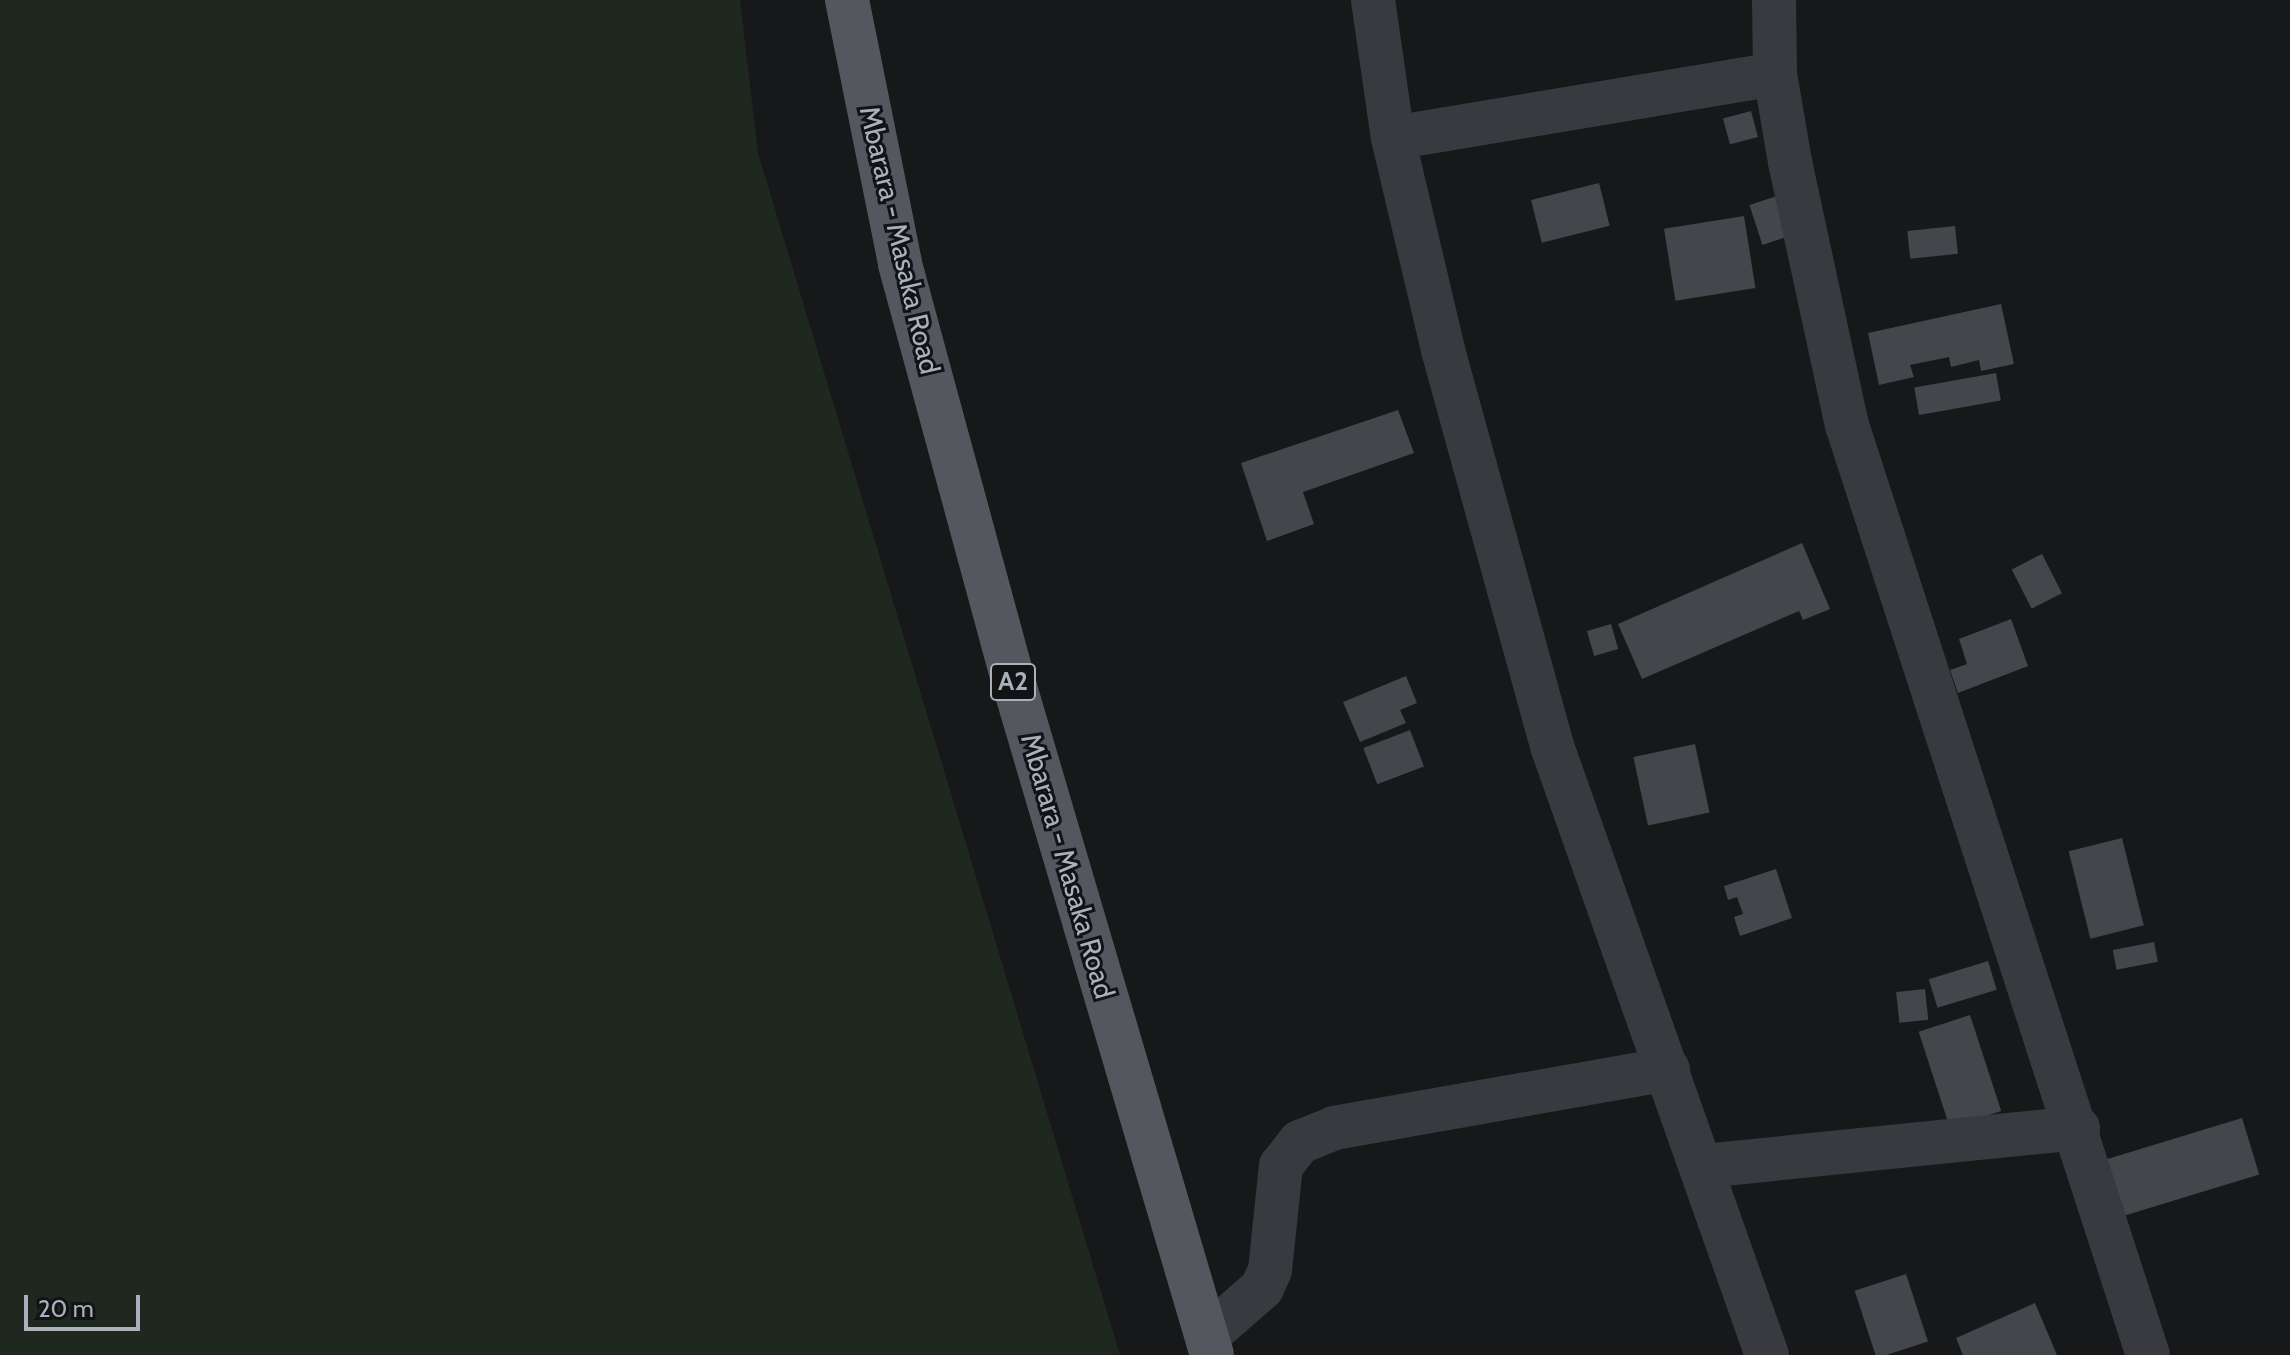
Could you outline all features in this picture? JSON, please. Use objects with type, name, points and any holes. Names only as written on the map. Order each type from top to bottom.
[{"type":"main road","name":"Mbarara - Masaka Road","points":[[847,0],[900,264],[1015,687],[1210,1346]]},
{"type":"street","points":[[1373,0],[1393,138],[1443,350],[1552,746],[1704,1166],[1767,1355]]},
{"type":"street","points":[[1774,0],[1775,74],[1847,425],[2078,1128],[2148,1355]]},
{"type":"street","points":[[1393,138],[1775,74]]},
{"type":"street","points":[[1210,1346],[1262,1288],[1270,1270],[1281,1166],[1300,1142],[1334,1128],[1668,1069]]},
{"type":"street","points":[[1704,1166],[2078,1128]]},
{"type":"shaded area","points":[[0,0],[740,0],[758,153],[1120,1355],[0,1355]]},
{"type":"building","points":[[1751,111],[1758,137],[1730,145],[1723,119]]},
{"type":"building","points":[[1599,183],[1610,226],[1542,243],[1531,200]]},
{"type":"building","points":[[1777,196],[1790,236],[1762,245],[1749,205]]},
{"type":"building","points":[[1744,216],[1755,288],[1675,301],[1664,229]]},
{"type":"building","points":[[1955,226],[1958,254],[1910,259],[1907,231]]},
{"type":"building","points":[[2001,304],[2014,364],[1981,371],[1979,360],[1951,367],[1949,357],[1910,365],[1914,377],[1879,385],[1868,333]]},
{"type":"building","points":[[1996,373],[2001,401],[1919,415],[1914,387]]},
{"type":"building","points":[[1398,410],[1414,453],[1303,492],[1314,524],[1267,541],[1241,463]]},
{"type":"building","points":[[1802,543],[1830,609],[1803,620],[1799,611],[1642,679],[1618,624]]},
{"type":"building","points":[[2042,554],[2062,593],[2032,609],[2012,569]]},
{"type":"building","points":[[2011,619],[2028,666],[1958,693],[1950,670],[1967,664],[1959,639]]},
{"type":"building","points":[[1611,624],[1618,649],[1594,656],[1587,631]]},
{"type":"building","points":[[1406,676],[1417,703],[1400,710],[1406,723],[1360,742],[1343,702]]},
{"type":"building","points":[[1410,730],[1424,766],[1377,784],[1363,748]]},
{"type":"building","points":[[1695,744],[1710,812],[1648,826],[1633,757]]},
{"type":"building","points":[[2122,838],[2144,925],[2090,939],[2069,851]]},
{"type":"building","points":[[1776,869],[1792,918],[1740,936],[1734,917],[1743,914],[1737,897],[1728,900],[1724,886]]},
{"type":"building","points":[[2154,942],[2158,962],[2117,970],[2113,950]]},
{"type":"building","points":[[1988,961],[1997,990],[1937,1008],[1929,979]]},
{"type":"building","points":[[1925,989],[1928,1020],[1899,1023],[1896,992]]},
{"type":"building","points":[[1970,1015],[2001,1111],[1950,1128],[1919,1032]]},
{"type":"building","points":[[2242,1118],[2259,1174],[2122,1217],[2104,1160]]},
{"type":"building","points":[[1906,1274],[1928,1342],[1886,1355],[1876,1355],[1855,1291]]},
{"type":"building","points":[[2035,1303],[2057,1355],[1963,1355],[1956,1338]]}]
